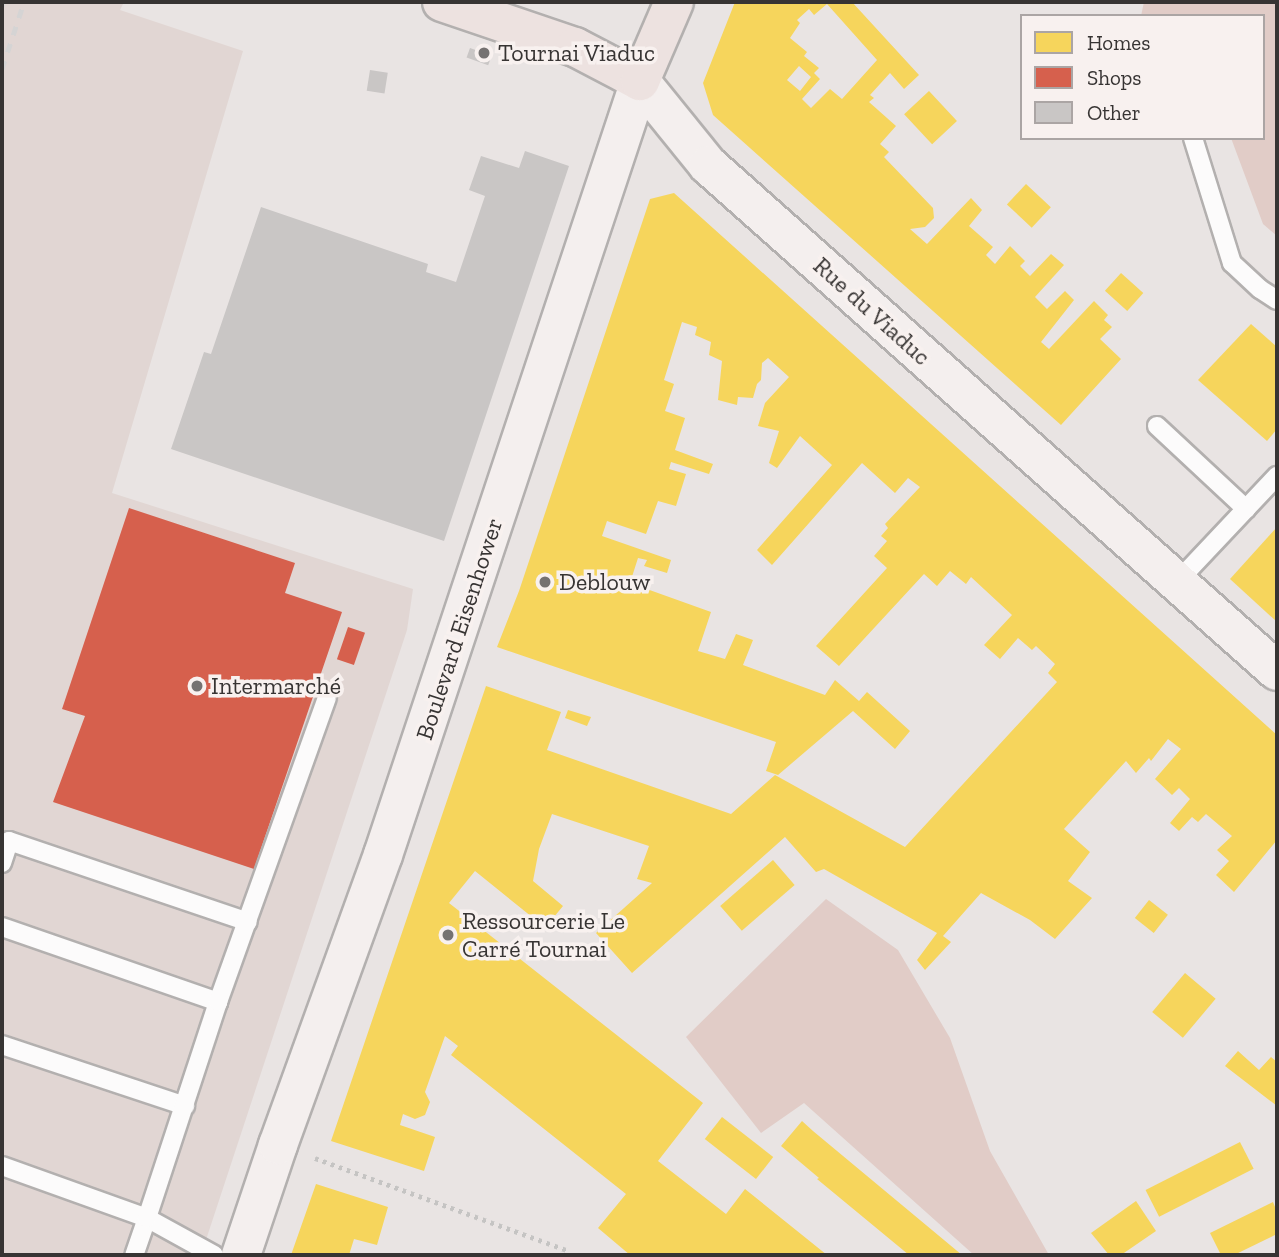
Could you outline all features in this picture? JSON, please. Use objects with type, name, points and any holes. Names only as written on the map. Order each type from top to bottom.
[{"type":"main road","name":"Rue du Viaduc","points":[[442,2],[575,47],[640,81]]},
{"type":"main road","name":"Boulevard Eisenhower","points":[[640,81],[674,2]]},
{"type":"street","name":"Rue du Viaduc","points":[[640,81],[708,165],[1277,671]]},
{"type":"street","name":"Boulevard Eisenhower","points":[[241,1255],[383,855],[640,81]]},
{"type":"lane","points":[[1194,140],[1232,263],[1260,289],[1277,300]]},
{"type":"lane","points":[[1157,426],[1246,509]]},
{"type":"lane","points":[[1177,582],[1277,476]]},
{"type":"lane","points":[[134,1255],[218,1002],[327,698]]},
{"type":"lane","points":[[2,863],[9,841],[248,922]]},
{"type":"lane","points":[[2,927],[218,1002]]},
{"type":"lane","points":[[2,1045],[185,1106]]},
{"type":"lane","points":[[2,1166],[147,1218],[214,1255]]},
{"type":"path","points":[[278,1145],[569,1251]]},
{"type":"shaded area","points":[[2,2],[124,2],[120,10],[243,51],[112,493],[413,589],[407,630],[201,1255],[2,1255]]},
{"type":"shaded area","points":[[1144,2],[1277,2],[1277,236],[1263,224],[1232,140],[1265,140],[1265,14],[1141,14]]},
{"type":"shaded area","points":[[826,899],[898,950],[950,1038],[990,1151],[1049,1255],[974,1255],[804,1103],[761,1133],[686,1037]]},
{"type":"building: Homes","points":[[735,2],[852,2],[919,75],[904,89],[890,73],[870,95],[874,98],[869,102],[896,126],[880,144],[889,152],[884,157],[933,208],[934,218],[925,227],[910,229],[927,244],[971,198],[982,210],[969,226],[993,247],[986,255],[995,264],[1010,246],[1025,261],[1020,266],[1030,276],[1051,254],[1064,265],[1035,297],[1047,309],[1065,291],[1074,300],[1041,342],[1049,349],[1094,301],[1108,315],[1104,320],[1112,327],[1100,339],[1121,359],[1061,425],[713,115],[703,83]],"holes":[[[827,4],[877,60],[842,99],[830,89],[811,108],[802,99],[820,79],[814,73],[819,68],[804,56],[807,52],[790,38],[800,23],[797,20],[809,9],[814,15]],[[799,66],[811,77],[800,91],[787,80]]]},
{"type":"building: Homes","points":[[929,91],[957,121],[932,144],[904,114]]},
{"type":"building: Homes","points":[[1026,184],[1051,207],[1032,228],[1007,204]]},
{"type":"building: Homes","points":[[674,193],[1277,735],[1277,840],[1234,892],[1216,875],[1229,861],[1217,850],[1232,836],[1206,814],[1198,822],[1192,817],[1179,831],[1170,823],[1190,799],[1179,788],[1172,795],[1155,779],[1181,749],[1168,739],[1151,761],[1149,758],[1136,773],[1126,761],[1064,829],[1090,852],[1068,881],[1092,898],[1055,939],[1030,920],[981,893],[943,936],[951,942],[925,970],[917,960],[937,933],[824,869],[816,872],[785,837],[632,973],[596,933],[652,883],[637,879],[649,846],[552,814],[539,849],[533,881],[563,906],[549,923],[542,918],[532,917],[475,871],[449,903],[703,1103],[658,1161],[726,1214],[745,1189],[827,1255],[630,1255],[598,1228],[626,1194],[451,1055],[458,1046],[445,1036],[425,1092],[430,1102],[425,1115],[415,1119],[403,1114],[400,1125],[435,1137],[424,1171],[331,1141],[486,686],[561,712],[547,750],[731,814],[775,775],[905,847],[1057,682],[1048,673],[1055,664],[1036,646],[1032,650],[1018,638],[1000,659],[984,645],[1012,615],[971,577],[966,584],[950,571],[937,586],[924,574],[839,666],[816,646],[887,568],[874,556],[887,541],[881,536],[888,528],[885,524],[920,487],[908,478],[895,493],[862,463],[772,565],[757,550],[832,465],[800,436],[777,468],[769,463],[779,431],[758,426],[765,403],[789,377],[768,358],[762,363],[761,380],[753,398],[738,397],[737,405],[718,400],[722,361],[709,355],[711,342],[695,335],[697,327],[682,322],[664,380],[674,384],[665,411],[685,418],[675,450],[713,464],[709,474],[671,462],[669,469],[686,474],[676,506],[658,501],[646,534],[607,521],[602,536],[671,560],[667,573],[644,566],[647,560],[638,558],[630,583],[711,612],[698,651],[725,659],[736,634],[753,640],[743,665],[825,695],[835,680],[859,701],[867,692],[910,731],[895,749],[853,711],[778,775],[766,771],[776,742],[497,647],[519,591],[650,199]]},
{"type":"building: Homes","points":[[1121,273],[1143,293],[1127,311],[1105,291]]},
{"type":"building: Homes","points":[[1251,324],[1277,347],[1277,429],[1267,441],[1198,380]]},
{"type":"building: Homes","points":[[1277,527],[1277,622],[1230,579]]},
{"type":"building: Homes","points":[[568,710],[591,717],[587,726],[565,718]]},
{"type":"building: Homes","points":[[773,860],[795,885],[742,931],[720,906]]},
{"type":"building: Homes","points":[[1149,900],[1168,915],[1154,933],[1135,918]]},
{"type":"building: Homes","points":[[1185,973],[1216,999],[1183,1038],[1152,1012]]},
{"type":"building: Homes","points":[[1238,1051],[1259,1070],[1271,1057],[1277,1062],[1277,1106],[1225,1066]]},
{"type":"building: Homes","points":[[722,1117],[773,1157],[756,1179],[705,1139]]},
{"type":"building: Homes","points":[[802,1121],[962,1255],[909,1255],[817,1179],[819,1178],[781,1146]]},
{"type":"building: Homes","points":[[1240,1142],[1254,1169],[1159,1217],[1146,1190]]},
{"type":"building: Homes","points":[[316,1184],[388,1207],[377,1245],[354,1239],[349,1255],[291,1255]]},
{"type":"building: Homes","points":[[1136,1201],[1156,1231],[1121,1255],[1109,1255],[1091,1233]]},
{"type":"building: Homes","points":[[1273,1202],[1277,1212],[1277,1234],[1234,1255],[1221,1255],[1210,1233]]},
{"type":"building: Shops","points":[[129,508],[295,563],[285,593],[342,612],[254,869],[53,802],[85,716],[62,709]]},
{"type":"building: Shops","points":[[348,627],[365,633],[354,665],[337,659]]},
{"type":"building: Other","points":[[470,48],[492,56],[488,65],[467,57]]},
{"type":"building: Other","points":[[370,70],[388,73],[384,94],[367,91]]},
{"type":"building: Other","points":[[525,151],[569,166],[444,541],[171,449],[204,352],[211,354],[261,207],[428,264],[426,272],[456,282],[485,196],[469,190],[481,156],[519,168]]},
{"type":"railway","points":[[2,6],[3,2]]},
{"type":"railway","points":[[2,69],[24,2]]},
{"type":"place","name":"Tournai Viaduc","points":[[484,53]]},
{"type":"place","name":"Deblouw","points":[[545,582]]},
{"type":"place","name":"Intermarché","points":[[197,686]]},
{"type":"place","name":"Ressourcerie Le Carré Tournai","points":[[448,935]]}]
